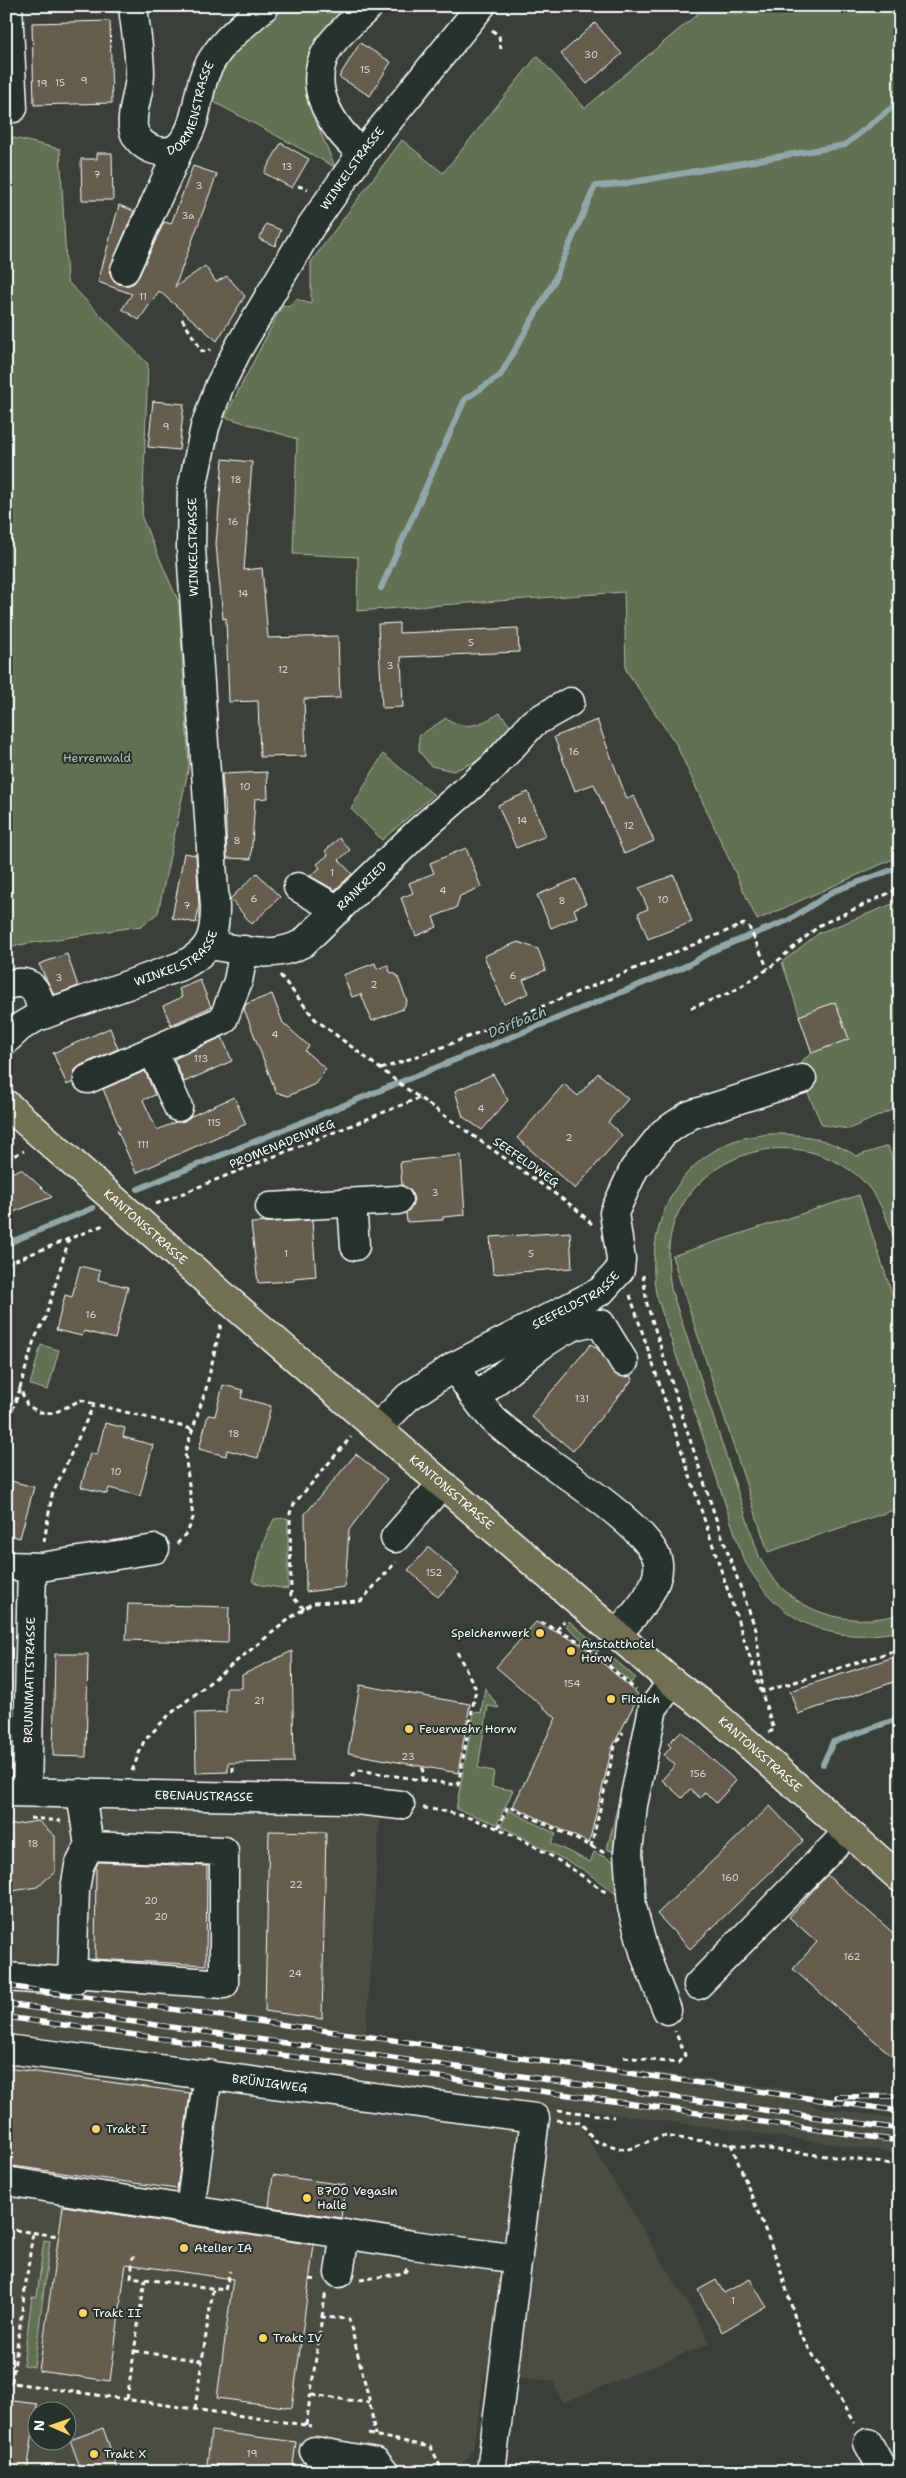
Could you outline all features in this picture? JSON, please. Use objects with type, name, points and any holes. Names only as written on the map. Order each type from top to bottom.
[{"type":"main road","name":"KANTONSSTRASSE","points":[[6,1104],[227,1299],[672,1682],[710,1710],[900,1878]]},
{"type":"street","points":[[8,6],[13,108]]},
{"type":"street","name":"DORMENSTRASSE","points":[[133,6],[129,74],[134,129],[139,140],[148,148],[160,151],[172,150],[182,143],[192,124],[207,68],[223,43],[265,6]]},
{"type":"street","points":[[362,153],[336,128],[327,110],[318,79],[322,59],[330,45],[369,6]]},
{"type":"street","name":"WINKELSTRASSE","points":[[6,1040],[20,1027],[43,1015],[196,959],[209,945],[214,926],[215,907],[197,659],[191,522],[192,489],[210,384],[238,349],[309,229],[362,153],[481,6]]},
{"type":"street","points":[[125,270],[182,143]]},
{"type":"street","name":"RANKRIED","points":[[209,945],[273,953],[292,949],[303,943],[418,832],[493,768],[533,723],[570,702]]},
{"type":"street","points":[[298,886],[338,910]]},
{"type":"street","points":[[88,1079],[223,1020],[238,981],[244,950]]},
{"type":"street","points":[[6,985],[15,983],[32,986],[37,992],[43,1015]]},
{"type":"street","points":[[153,1051],[178,1107]]},
{"type":"street","name":"SEEFELDSTRASSE","points":[[377,1428],[408,1397],[455,1366],[601,1291],[620,1270],[621,1259],[614,1213],[634,1169],[663,1133],[690,1115],[802,1079]]},
{"type":"street","points":[[270,1207],[398,1200]]},
{"type":"street","points":[[352,1202],[355,1246]]},
{"type":"street","points":[[477,1397],[529,1354],[570,1328],[586,1323],[601,1324],[624,1362]]},
{"type":"street","points":[[455,1366],[493,1419],[630,1525],[656,1554],[658,1572],[651,1590],[617,1634]]},
{"type":"street","points":[[398,1548],[442,1484]]},
{"type":"street","points":[[27,1559],[155,1549]]},
{"type":"street","name":"BRUNNMATTSTRASSE","points":[[20,1801],[17,1714],[27,1559]]},
{"type":"street","points":[[667,2010],[645,1955],[632,1907],[629,1864],[633,1806],[653,1708],[672,1682]]},
{"type":"street","points":[[6,1977],[72,1982],[75,1889],[79,1866],[89,1846],[81,1793]]},
{"type":"street","name":"EBENAUSTRASSE","points":[[20,1801],[81,1793],[347,1799],[400,1805]]},
{"type":"street","points":[[698,1985],[847,1833]]},
{"type":"street","points":[[72,1973],[224,1984],[224,1851],[89,1846]]},
{"type":"street","points":[[208,1932],[224,1873]]},
{"type":"street","name":"BRÜNIGWEG","points":[[6,2049],[535,2118]]},
{"type":"street","points":[[190,2210],[208,2074]]},
{"type":"street","points":[[491,2472],[535,2118]]},
{"type":"street","points":[[6,2181],[428,2247],[518,2259]]},
{"type":"street","points":[[336,2281],[345,2234]]},
{"type":"street","points":[[315,2439],[376,2462],[384,2472]]},
{"type":"street","points":[[868,2443],[884,2472]]},
{"type":"path","points":[[182,319],[202,351],[206,352],[212,348]]},
{"type":"path","points":[[691,1008],[732,992],[768,969],[820,925],[900,888]]},
{"type":"path","points":[[273,953],[278,974],[315,1019],[380,1069],[443,1047],[744,924],[749,927],[768,969]]},
{"type":"path","name":"SEEFELDWEG","points":[[380,1069],[575,1208],[601,1233],[618,1244]]},
{"type":"path","name":"PROMENADENWEG","points":[[150,1207],[420,1098]]},
{"type":"path","points":[[6,1159],[28,1149]]},
{"type":"path","points":[[6,1264],[114,1221]]},
{"type":"path","points":[[6,1427],[34,1340],[45,1319],[69,1239]]},
{"type":"path","points":[[635,1273],[643,1272],[648,1304],[684,1421],[719,1528],[756,1630],[763,1692]]},
{"type":"path","points":[[628,1289],[705,1526],[763,1692],[774,1730],[762,1735]]},
{"type":"path","points":[[155,1549],[179,1543],[188,1531],[193,1518],[185,1452],[208,1380],[222,1321]]},
{"type":"path","points":[[20,1388],[27,1405],[38,1412],[54,1413],[80,1400],[192,1428]]},
{"type":"path","points":[[27,1559],[52,1495],[94,1404]]},
{"type":"path","points":[[304,1609],[291,1595],[290,1513],[294,1504],[351,1436]]},
{"type":"path","points":[[130,1794],[131,1774],[144,1741],[169,1715],[240,1656],[314,1603],[361,1600],[398,1548]]},
{"type":"path","points":[[540,1622],[584,1644],[642,1696]]},
{"type":"path","points":[[763,1692],[900,1650]]},
{"type":"path","points":[[422,1780],[458,1785],[476,1689],[457,1652]]},
{"type":"path","points":[[591,1846],[615,1746],[624,1729]]},
{"type":"path","points":[[20,1801],[61,1820],[65,1824]]},
{"type":"path","points":[[400,1805],[438,1809],[471,1817],[498,1828],[568,1865],[606,1892],[632,1907]]},
{"type":"path","points":[[498,1828],[508,1806],[629,1864]]},
{"type":"path","points":[[624,2057],[678,2063],[685,2055],[667,2010]]},
{"type":"path","points":[[614,2117],[536,2108],[535,2118],[581,2123],[595,2141],[626,2150],[662,2136],[900,2165]]},
{"type":"path","points":[[731,2144],[779,2265],[800,2334],[868,2443]]},
{"type":"path","points":[[6,2229],[58,2236]]},
{"type":"path","points":[[12,2382],[32,2232]]},
{"type":"path","points":[[310,2279],[336,2281],[404,2273],[428,2247]]},
{"type":"path","points":[[133,2256],[131,2277],[225,2290],[230,2271]]},
{"type":"path","points":[[127,2399],[145,2279]]},
{"type":"path","points":[[315,2439],[306,2425],[312,2395],[322,2317],[336,2281]]},
{"type":"path","points":[[195,2409],[213,2289]]},
{"type":"path","points":[[322,2317],[349,2319],[370,2403],[375,2435]]},
{"type":"path","points":[[135,2351],[202,2361]]},
{"type":"path","points":[[6,2382],[306,2425]]},
{"type":"path","points":[[312,2395],[370,2403]]},
{"type":"path","points":[[365,2434],[431,2447],[443,2472]]},
{"type":"shaded area","points":[[6,1806],[380,1814],[366,2034],[793,2090],[816,2107],[900,2119],[900,2153],[349,2078],[582,2111],[581,2123],[583,2130],[711,2343],[562,2403],[553,2381],[485,2374],[473,2449],[462,2465],[449,2472],[6,2472]]},
{"type":"green space","points":[[281,6],[351,6],[317,40],[309,52],[306,65],[305,80],[312,110],[335,167],[210,100],[222,63]]},
{"type":"green space","points":[[707,6],[900,6],[900,856],[757,920],[676,744],[626,670],[624,592],[357,611],[358,557],[293,554],[297,439],[225,417],[283,305],[289,307],[296,299],[311,304],[311,262],[402,140],[443,173],[537,56],[585,108]]},
{"type":"green space","name":"Herrenwald","points":[[6,136],[60,149],[67,281],[148,364],[142,518],[179,603],[189,766],[158,913],[141,926],[6,947]]},
{"type":"green space","points":[[500,713],[514,731],[488,757],[453,771],[431,766],[419,751],[419,736],[446,718],[461,725],[474,725]]},
{"type":"green space","points":[[383,754],[434,795],[382,840],[351,809]]},
{"type":"green space","points":[[900,901],[900,1124],[894,1109],[849,1129],[822,1125],[798,1071],[804,1059],[812,1053],[782,962],[819,933]]},
{"type":"green space","points":[[769,1134],[814,1138],[836,1145],[857,1156],[888,1146],[900,1183],[900,1256],[878,1200],[866,1184],[849,1169],[814,1153],[792,1149],[770,1149],[748,1154],[728,1162],[710,1174],[694,1189],[681,1208],[672,1229],[668,1259],[671,1289],[759,1556],[770,1575],[784,1590],[800,1602],[818,1611],[838,1617],[858,1619],[879,1618],[900,1614],[899,1631],[874,1635],[850,1635],[828,1631],[808,1624],[789,1613],[772,1599],[757,1580],[743,1558],[656,1294],[655,1248],[659,1226],[667,1204],[678,1185],[692,1168],[710,1153],[736,1140]]},
{"type":"green space","points":[[859,1195],[900,1317],[900,1508],[768,1552],[672,1256]]},
{"type":"green space","points":[[41,1345],[59,1350],[48,1390],[30,1385]]},
{"type":"green space","points":[[288,1518],[288,1589],[261,1585],[252,1581],[264,1540],[274,1519]]},
{"type":"green space","points":[[569,1621],[601,1648],[597,1652],[566,1626]]},
{"type":"green space","points":[[614,1659],[636,1678],[631,1683],[609,1664]]},
{"type":"green space","points":[[485,1688],[499,1708],[488,1706],[478,1768],[494,1771],[492,1787],[513,1790],[497,1824],[456,1809],[474,1712],[481,1713]]},
{"type":"green space","points":[[634,1740],[618,1854],[607,1849]]},
{"type":"green space","points":[[509,1810],[556,1834],[551,1843],[590,1862],[594,1852],[624,1866],[628,1903],[584,1870],[501,1826]]},
{"type":"green space","points":[[44,2240],[50,2241],[34,2367],[23,2365],[32,2297],[37,2297]]},
{"type":"building","points":[[110,21],[112,103],[34,105],[32,23]]},
{"type":"building","points":[[595,23],[622,54],[587,84],[561,54]]},
{"type":"building","points":[[360,43],[391,62],[370,96],[339,77]]},
{"type":"building","points":[[281,143],[309,159],[292,188],[264,173]]},
{"type":"building","points":[[97,153],[112,153],[113,200],[82,200],[81,159],[97,159]]},
{"type":"building","points":[[193,166],[217,174],[175,287],[205,266],[216,282],[227,276],[245,296],[217,341],[159,291],[139,320],[122,309],[132,294],[98,282],[119,205],[134,211],[109,271],[113,280],[126,286],[134,283],[139,276],[164,222],[171,224]]},
{"type":"building","points":[[266,224],[281,230],[275,246],[259,239]]},
{"type":"building","points":[[153,401],[184,404],[179,450],[148,447]]},
{"type":"building","points":[[223,459],[252,462],[244,570],[262,568],[268,638],[338,636],[340,698],[304,699],[306,756],[260,757],[258,701],[229,702],[226,618],[223,619],[216,544]]},
{"type":"building","points":[[399,623],[399,633],[518,628],[519,652],[401,657],[403,707],[382,708],[378,624]]},
{"type":"building","points":[[597,720],[627,799],[634,796],[654,841],[624,854],[594,784],[575,791],[554,737]]},
{"type":"building","points":[[267,772],[268,798],[255,799],[251,859],[227,858],[222,774]]},
{"type":"building","points":[[528,792],[546,836],[516,848],[498,805]]},
{"type":"building","points":[[339,838],[350,850],[339,860],[352,874],[335,890],[310,876],[320,868],[317,864],[328,855],[325,851]]},
{"type":"building","points":[[466,848],[481,887],[460,896],[456,908],[433,917],[437,927],[416,936],[401,898],[413,893],[409,883],[434,873],[430,863]]},
{"type":"building","points":[[184,853],[196,855],[199,906],[196,923],[172,918]]},
{"type":"building","points":[[257,873],[280,897],[252,924],[230,899]]},
{"type":"building","points":[[674,875],[692,922],[648,939],[638,913],[648,909],[639,888]]},
{"type":"building","points":[[576,879],[586,904],[574,909],[577,917],[551,928],[537,895]]},
{"type":"building","points":[[518,942],[538,949],[546,970],[523,980],[529,993],[504,1004],[484,956]]},
{"type":"building","points":[[67,954],[78,986],[54,995],[39,964]]},
{"type":"building","points":[[375,963],[377,969],[388,965],[390,972],[397,975],[407,1001],[403,1009],[372,1021],[361,994],[352,997],[343,975]]},
{"type":"building","points":[[200,980],[211,1007],[171,1025],[163,1006],[182,997],[179,989]]},
{"type":"building","points":[[272,994],[283,1023],[309,1046],[305,1051],[326,1069],[315,1084],[288,1096],[276,1092],[244,1009],[246,1004]]},
{"type":"building","points":[[835,1002],[849,1039],[812,1053],[799,1016]]},
{"type":"building","points":[[110,1028],[118,1049],[81,1065],[75,1070],[73,1082],[67,1085],[53,1053]]},
{"type":"building","points":[[222,1037],[232,1061],[184,1082],[174,1059]]},
{"type":"building","points":[[145,1071],[155,1095],[143,1100],[157,1130],[176,1122],[184,1121],[234,1097],[246,1124],[136,1173],[117,1130],[120,1129],[103,1089]]},
{"type":"building","points":[[598,1073],[628,1099],[608,1122],[622,1135],[575,1189],[517,1138],[564,1084],[578,1096]]},
{"type":"building","points":[[493,1074],[508,1100],[482,1130],[463,1117],[455,1091]]},
{"type":"building","points":[[461,1155],[465,1215],[443,1217],[443,1220],[407,1222],[406,1213],[412,1207],[414,1199],[411,1191],[402,1185],[400,1162]]},
{"type":"building","points":[[21,1169],[52,1197],[6,1215],[6,1175]]},
{"type":"building","points":[[312,1220],[316,1276],[294,1278],[294,1281],[258,1283],[251,1223]]},
{"type":"building","points":[[570,1232],[572,1268],[493,1274],[490,1237]]},
{"type":"building","points":[[80,1266],[100,1271],[98,1280],[128,1287],[115,1339],[84,1331],[82,1336],[56,1330],[65,1295],[72,1297]]},
{"type":"building","points":[[591,1344],[599,1350],[616,1375],[630,1376],[633,1379],[573,1451],[531,1416]]},
{"type":"building","points":[[223,1385],[243,1390],[241,1398],[271,1406],[258,1458],[227,1450],[226,1456],[199,1449],[208,1415],[215,1416]]},
{"type":"building","points":[[105,1423],[125,1428],[123,1437],[153,1445],[140,1496],[109,1488],[107,1494],[81,1487],[90,1453],[97,1455]]},
{"type":"building","points":[[356,1454],[387,1479],[349,1530],[345,1587],[306,1592],[305,1514]]},
{"type":"building","points":[[11,1481],[34,1487],[20,1538],[6,1534],[6,1482],[10,1483]]},
{"type":"building","points":[[429,1547],[459,1574],[438,1597],[408,1570]]},
{"type":"building","points":[[128,1604],[229,1607],[228,1643],[126,1640]]},
{"type":"building","points":[[536,1622],[581,1644],[639,1695],[612,1748],[589,1843],[513,1806],[556,1718],[496,1667]]},
{"type":"building","points":[[292,1651],[294,1762],[228,1763],[228,1772],[196,1773],[195,1713],[226,1712],[226,1688],[242,1688],[242,1675]]},
{"type":"building","points":[[55,1654],[88,1654],[86,1757],[53,1756]]},
{"type":"building","points":[[900,1655],[900,1680],[798,1714],[790,1691]]},
{"type":"building","name":"Feuerwehr Horw","points":[[360,1685],[470,1704],[458,1773],[348,1753]]},
{"type":"building","points":[[681,1731],[736,1781],[716,1803],[705,1792],[700,1798],[690,1789],[682,1798],[662,1780],[675,1765],[664,1755],[671,1747],[668,1744]]},
{"type":"building","points":[[770,1806],[803,1841],[690,1949],[657,1914]]},
{"type":"building","points":[[38,1821],[55,1836],[55,1872],[37,1887],[6,1892],[6,1826]]},
{"type":"building","points":[[269,1831],[326,1832],[322,2019],[265,2011]]},
{"type":"building","points":[[98,1862],[207,1866],[206,1965],[95,1959],[96,1867]]},
{"type":"building","points":[[827,1875],[900,1939],[900,2063],[793,1969],[817,1942],[789,1917]]},
{"type":"building","name":"Trakt I","points":[[6,2068],[190,2093],[177,2189],[6,2165]]},
{"type":"building","name":"B700 Vegasin Halle","points":[[273,2175],[345,2185],[341,2218],[269,2207]]},
{"type":"building","points":[[63,2206],[314,2245],[292,2408],[217,2398],[233,2279],[126,2264],[110,2381],[39,2371]]},
{"type":"building","points":[[750,2279],[766,2306],[722,2332],[698,2290],[716,2280],[724,2293]]},
{"type":"building","points":[[6,2400],[28,2403],[28,2450],[30,2450],[27,2472],[6,2472]]},
{"type":"building","name":"Trakt X","points":[[103,2428],[117,2468],[106,2472],[82,2472],[74,2450],[78,2450],[78,2437]]},
{"type":"building","points":[[211,2431],[296,2442],[292,2472],[269,2472],[207,2464]]},
{"type":"waterway","points":[[381,588],[465,399],[500,376],[553,283],[595,186],[622,184],[845,145],[900,101]]},
{"type":"waterway","name":"Dorfbach","points":[[138,1189],[688,965],[714,950],[789,920],[834,891],[900,867]]},
{"type":"waterway","name":"Dorfbach","points":[[6,1244],[93,1208]]},
{"type":"waterway","points":[[823,1764],[833,1742],[900,1718]]},
{"type":"railway","points":[[6,1986],[900,2111]]},
{"type":"railway","points":[[6,2004],[900,2129]]},
{"type":"railway","points":[[6,2017],[900,2141]]},
{"type":"railway","points":[[837,2097],[900,2096]]},
{"type":"place","name":"Speichenwerk","points":[[540,1633]]},
{"type":"place","name":"Anstatthotel Horw","points":[[571,1651]]},
{"type":"place","name":"Fitdich","points":[[611,1699]]},
{"type":"place","name":"Feuerwehr Horw","points":[[409,1729]]},
{"type":"place","name":"Trakt I","points":[[96,2129]]},
{"type":"place","name":"B700 Vegasin Halle","points":[[307,2198]]},
{"type":"place","name":"Atelier IA","points":[[184,2248]]},
{"type":"place","name":"Trakt II","points":[[83,2313]]},
{"type":"place","name":"Trakt IV","points":[[263,2338]]},
{"type":"place","name":"Trakt X","points":[[94,2454]]}]
